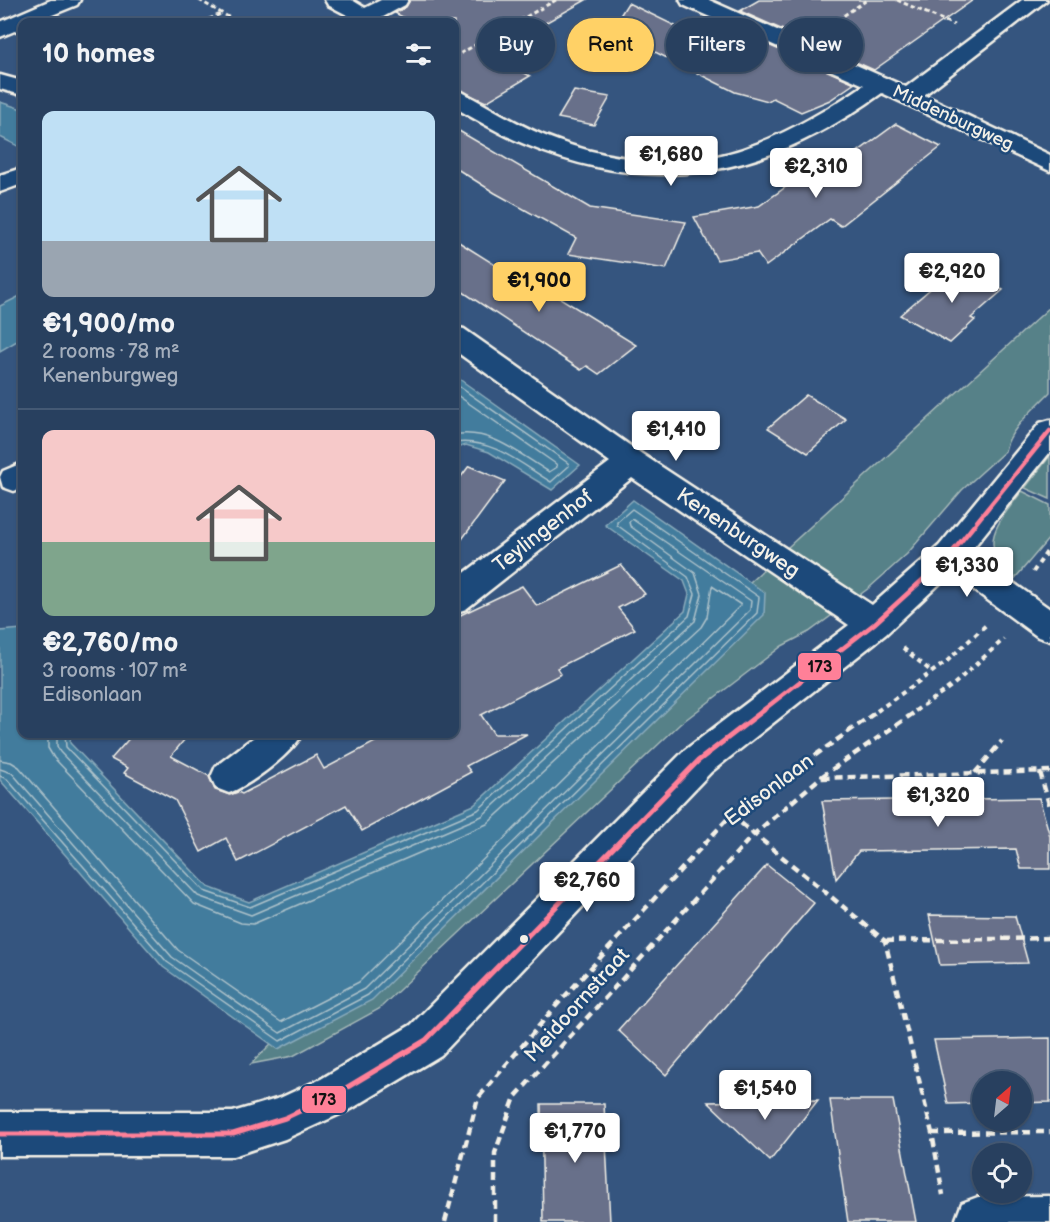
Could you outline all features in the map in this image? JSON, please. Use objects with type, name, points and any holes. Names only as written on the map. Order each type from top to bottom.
[{"type":"street","points":[[28,18],[69,0]]},
{"type":"street","points":[[336,0],[358,18]]},
{"type":"street","points":[[364,18],[397,0]]},
{"type":"street","points":[[908,96],[1036,0]]},
{"type":"street","name":"Middenburgweg","points":[[708,3],[779,40]]},
{"type":"street","points":[[0,30],[18,22]]},
{"type":"street","name":"Middenburgweg","points":[[852,72],[908,96],[1050,164]]},
{"type":"street","points":[[0,82],[18,87]]},
{"type":"street","points":[[459,99],[501,124],[546,144],[597,160],[645,167],[697,166],[738,158],[789,137],[857,101],[880,84]]},
{"type":"street","points":[[0,184],[18,177]]},
{"type":"street","name":"Kenenburgweg","points":[[459,340],[632,462],[874,624]]},
{"type":"street","points":[[0,1134],[233,1134],[285,1118],[376,1072],[426,1040],[698,761],[874,624],[950,555],[1050,432]]},
{"type":"street","name":"Teylingenhof","points":[[459,596],[632,462]]},
{"type":"street","points":[[950,555],[1031,614]]},
{"type":"street","points":[[229,777],[279,738]]},
{"type":"street","points":[[960,1208],[1050,1218]]},
{"type":"path","points":[[199,0],[230,18]]},
{"type":"path","points":[[459,54],[556,0]]},
{"type":"path","points":[[840,18],[867,0]]},
{"type":"path","points":[[897,0],[984,39]]},
{"type":"path","points":[[211,18],[222,13]]},
{"type":"path","name":"Edisonlaan","points":[[445,1222],[478,1098],[499,1070],[555,1006],[731,815],[946,662],[1031,614],[1050,547]]},
{"type":"path","name":"Meidoornstraat","points":[[495,1222],[495,1153],[515,1097],[753,836],[820,778],[953,685],[1031,614]]},
{"type":"path","points":[[974,774],[1002,741]]},
{"type":"path","points":[[820,778],[1050,771]]},
{"type":"path","points":[[1040,772],[1050,808]]},
{"type":"path","points":[[731,815],[753,836],[885,941],[932,1133],[960,1208]]},
{"type":"path","points":[[885,941],[1050,938]]},
{"type":"path","points":[[932,1133],[1050,1132]]},
{"type":"green space","points":[[1050,307],[1050,392],[1017,427],[1005,451],[962,490],[907,554],[869,588],[809,632],[782,646],[680,724],[379,1009],[293,1056],[251,1064],[452,861],[715,614]]},
{"type":"green space","points":[[1050,456],[1050,499],[1025,488]]},
{"type":"green space","points":[[1022,491],[1050,505],[1050,537],[1011,583],[995,556],[994,535],[1004,515]]},
{"type":"water","points":[[0,102],[18,108],[18,146],[0,137]]},
{"type":"water","points":[[18,297],[18,340],[0,351],[0,306]]},
{"type":"water","points":[[459,379],[580,465],[552,490],[489,452],[466,445],[459,448]]},
{"type":"water","points":[[633,500],[765,593],[764,615],[372,1000],[278,1049],[163,967],[0,780],[0,631],[18,629],[18,738],[71,738],[70,743],[208,887],[249,902],[474,805],[685,611],[689,594],[684,581],[605,525]]},
{"type":"building","points":[[410,0],[586,0],[554,18],[477,18],[477,72],[523,72],[530,76],[486,102],[459,90],[459,18],[404,18],[395,13],[406,7]]},
{"type":"building","points":[[759,0],[973,0],[874,70],[863,65],[863,18],[779,18],[779,28],[767,23],[767,18],[756,18],[740,11]]},
{"type":"building","points":[[628,3],[666,21],[666,58],[654,52],[654,18],[619,18]]},
{"type":"building","points":[[767,45],[779,50],[779,72],[830,72],[855,83],[830,100],[801,112],[773,98],[768,101],[735,92],[695,72],[767,72]]},
{"type":"building","points":[[574,91],[610,97],[594,125],[558,118]]},
{"type":"building","points":[[896,124],[941,147],[841,226],[830,219],[766,266],[757,253],[717,260],[694,217],[759,206],[821,162],[834,169]]},
{"type":"building","points":[[459,131],[590,208],[686,222],[666,269],[568,254],[576,238],[459,170]]},
{"type":"building","points":[[459,242],[546,297],[549,291],[636,345],[599,374],[587,366],[581,370],[459,289]]},
{"type":"building","points":[[957,266],[1003,290],[971,318],[975,320],[950,343],[900,315]]},
{"type":"building","points":[[806,395],[846,419],[808,453],[768,428]]},
{"type":"building","points":[[469,466],[505,481],[459,543],[459,479]]},
{"type":"building","points":[[621,565],[645,594],[618,608],[635,629],[557,668],[561,674],[481,715],[494,734],[527,734],[466,766],[471,772],[362,831],[346,805],[238,862],[226,838],[201,852],[175,800],[124,773],[128,768],[111,759],[129,738],[186,738],[171,756],[209,776],[215,790],[230,795],[238,792],[242,794],[316,755],[324,769],[382,738],[459,738],[459,616],[522,586],[537,606]]},
{"type":"building","points":[[1039,798],[1050,836],[1050,869],[1021,869],[1016,849],[859,851],[836,879],[822,801]]},
{"type":"building","points":[[767,865],[814,903],[666,1075],[618,1030]]},
{"type":"building","points":[[929,915],[1015,916],[1028,963],[940,965]]},
{"type":"building","points":[[1050,1038],[1050,1102],[1032,1103],[1032,1071],[972,1071],[972,1103],[948,1104],[934,1040]]},
{"type":"building","points":[[818,1100],[770,1161],[708,1102]]},
{"type":"building","points":[[830,1100],[893,1100],[916,1222],[848,1222]]},
{"type":"building","points":[[541,1104],[604,1104],[610,1222],[543,1222]]},
{"type":"transit line","name":"173","points":[[0,1134],[233,1134],[285,1118],[336,1094],[426,1040],[698,761],[874,624],[950,555],[1050,431]]}]
